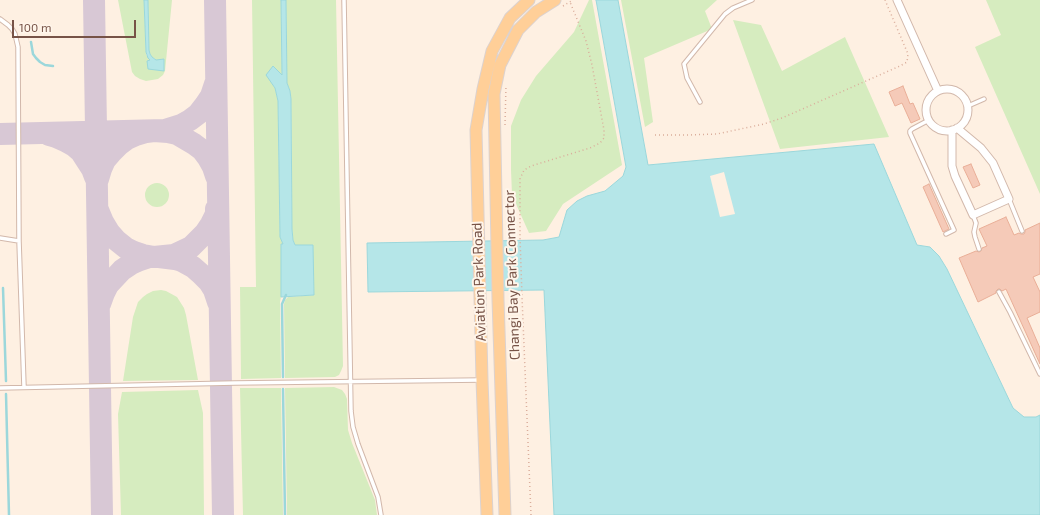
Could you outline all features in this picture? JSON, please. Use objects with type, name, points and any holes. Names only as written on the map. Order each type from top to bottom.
[{"type":"main road","name":"Aviation Park Road","points":[[487,515],[476,130],[483,89],[492,51],[510,18],[529,0]]},
{"type":"main road","name":"Aviation Park Road","points":[[505,515],[498,299],[494,94],[500,65],[518,30],[536,12],[557,5]]},
{"type":"street","points":[[897,0],[938,91]]},
{"type":"street","points":[[947,88],[956,91],[964,97],[968,106],[968,114],[964,122],[954,129],[943,130],[935,127],[929,120],[926,112],[927,104],[931,96],[938,91],[947,88]]},
{"type":"street","points":[[954,129],[981,148],[993,163],[1009,199],[973,215],[952,166],[954,129]]},
{"type":"lane","points":[[344,0],[351,411],[353,427],[378,497],[381,515]]},
{"type":"lane","points":[[700,102],[687,78],[684,64],[725,14],[733,8],[752,0]]},
{"type":"lane","points":[[0,19],[8,24],[12,29],[18,47],[19,241],[24,388]]},
{"type":"lane","points":[[968,106],[984,99]]},
{"type":"lane","points":[[929,120],[912,129],[910,133],[954,230],[946,234]]},
{"type":"lane","points":[[1009,199],[1022,231]]},
{"type":"lane","points":[[973,215],[976,224],[974,232],[979,249]]},
{"type":"lane","points":[[0,238],[19,241]]},
{"type":"lane","points":[[999,292],[1040,374]]},
{"type":"lane","points":[[0,388],[482,380]]},
{"type":"path","points":[[655,135],[717,134],[764,124],[782,118],[907,62],[908,54],[885,0]]},
{"type":"path","points":[[557,5],[571,1]]},
{"type":"path","name":"Changi Bay Park Connector","points":[[531,515],[520,237],[520,179],[524,170],[530,166],[590,148],[600,143],[604,138],[604,130],[586,41],[571,1]]},
{"type":"path","points":[[505,129],[506,83]]},
{"type":"green space","points":[[118,0],[144,0],[146,55],[156,60],[152,57],[149,50],[148,0],[172,0],[165,71],[158,79],[146,81],[135,76],[132,72]]},
{"type":"green space","points":[[252,0],[281,0],[282,76],[271,81],[275,88],[278,101],[280,236],[284,245],[281,245],[281,378],[241,379],[240,287],[256,287]]},
{"type":"green space","points":[[286,0],[336,0],[343,366],[339,375],[335,377],[285,378],[285,300],[288,297],[314,295],[312,245],[295,245],[293,240],[291,99],[287,83]]},
{"type":"green space","points":[[589,0],[592,0],[622,165],[563,204],[546,231],[529,233],[512,195],[511,126],[521,100],[536,76],[574,32]]},
{"type":"green space","points":[[621,0],[717,0],[705,11],[712,29],[644,58],[653,122],[645,127]]},
{"type":"green space","points":[[986,0],[1040,0],[1040,194],[975,47],[1001,35]]},
{"type":"green space","points":[[733,20],[761,25],[782,71],[845,37],[889,137],[780,149]]},
{"type":"green space","points":[[157,183],[162,184],[168,190],[168,200],[162,206],[157,207],[152,206],[146,200],[145,195],[146,190],[152,184]]},
{"type":"green space","points":[[161,290],[177,297],[184,308],[198,380],[123,381],[133,317],[138,302],[147,294],[153,291]]},
{"type":"green space","points":[[334,387],[342,390],[347,399],[348,430],[375,500],[377,515],[287,515],[285,388]]},
{"type":"green space","points":[[240,388],[281,388],[283,515],[243,515]]},
{"type":"green space","points":[[198,390],[203,413],[204,515],[121,515],[118,414],[122,392]]},
{"type":"water","points":[[144,0],[148,0],[150,54],[156,60],[164,59],[164,71],[148,69],[147,61],[150,60],[146,52]]},
{"type":"water","points":[[281,0],[286,0],[287,83],[291,99],[293,240],[295,245],[313,245],[314,295],[281,297],[281,244],[283,244],[280,237],[278,101],[275,88],[266,75],[273,66],[282,75]]},
{"type":"water","points":[[596,0],[618,0],[648,165],[874,144],[917,245],[930,247],[939,256],[947,269],[1013,408],[1024,417],[1036,417],[1040,415],[1040,515],[554,515],[544,290],[368,292],[367,243],[543,240],[559,237],[567,210],[577,201],[587,196],[605,191],[623,176],[626,167]]},
{"type":"pier","points":[[724,172],[735,214],[720,217],[710,176]]},
{"type":"building","points":[[903,86],[910,104],[913,103],[920,119],[911,123],[902,103],[895,106],[889,92]]},
{"type":"building","points":[[971,164],[980,185],[973,188],[963,167]]},
{"type":"building","points":[[929,184],[949,229],[943,232],[923,187]]},
{"type":"building","points":[[1006,217],[1014,235],[1019,233],[1024,234],[1025,230],[1040,223],[1040,274],[1033,277],[1040,292],[1040,312],[1027,318],[1040,348],[1040,364],[1006,289],[1002,291],[998,289],[996,293],[978,302],[959,258],[976,251],[979,252],[982,248],[987,246],[979,229]]},
{"type":"waterway","points":[[31,42],[33,54],[36,58],[45,65],[53,66]]},
{"type":"waterway","points":[[3,288],[6,381]]},
{"type":"waterway","points":[[283,377],[282,304],[286,295]]},
{"type":"waterway","points":[[283,389],[285,515]]},
{"type":"waterway","points":[[6,394],[9,515]]},
{"type":"taxiway","points":[[94,0],[102,515]]},
{"type":"taxiway","points":[[215,0],[223,515]]},
{"type":"taxiway","points":[[0,134],[165,130],[181,125],[198,114],[211,96],[215,84]]},
{"type":"taxiway","points":[[98,179],[105,160],[119,145],[136,135],[154,131],[177,134],[194,144],[202,150],[208,158],[216,176]]},
{"type":"taxiway","points":[[49,135],[65,141],[81,152],[92,169],[95,177]]},
{"type":"taxiway","points":[[98,210],[103,222],[116,240],[134,252],[154,257],[174,255],[191,247],[205,233],[211,224],[216,214],[216,209]]},
{"type":"taxiway","points":[[100,304],[108,285],[122,270],[131,264],[149,257],[175,259],[193,267],[209,282],[214,290],[218,302]]}]
